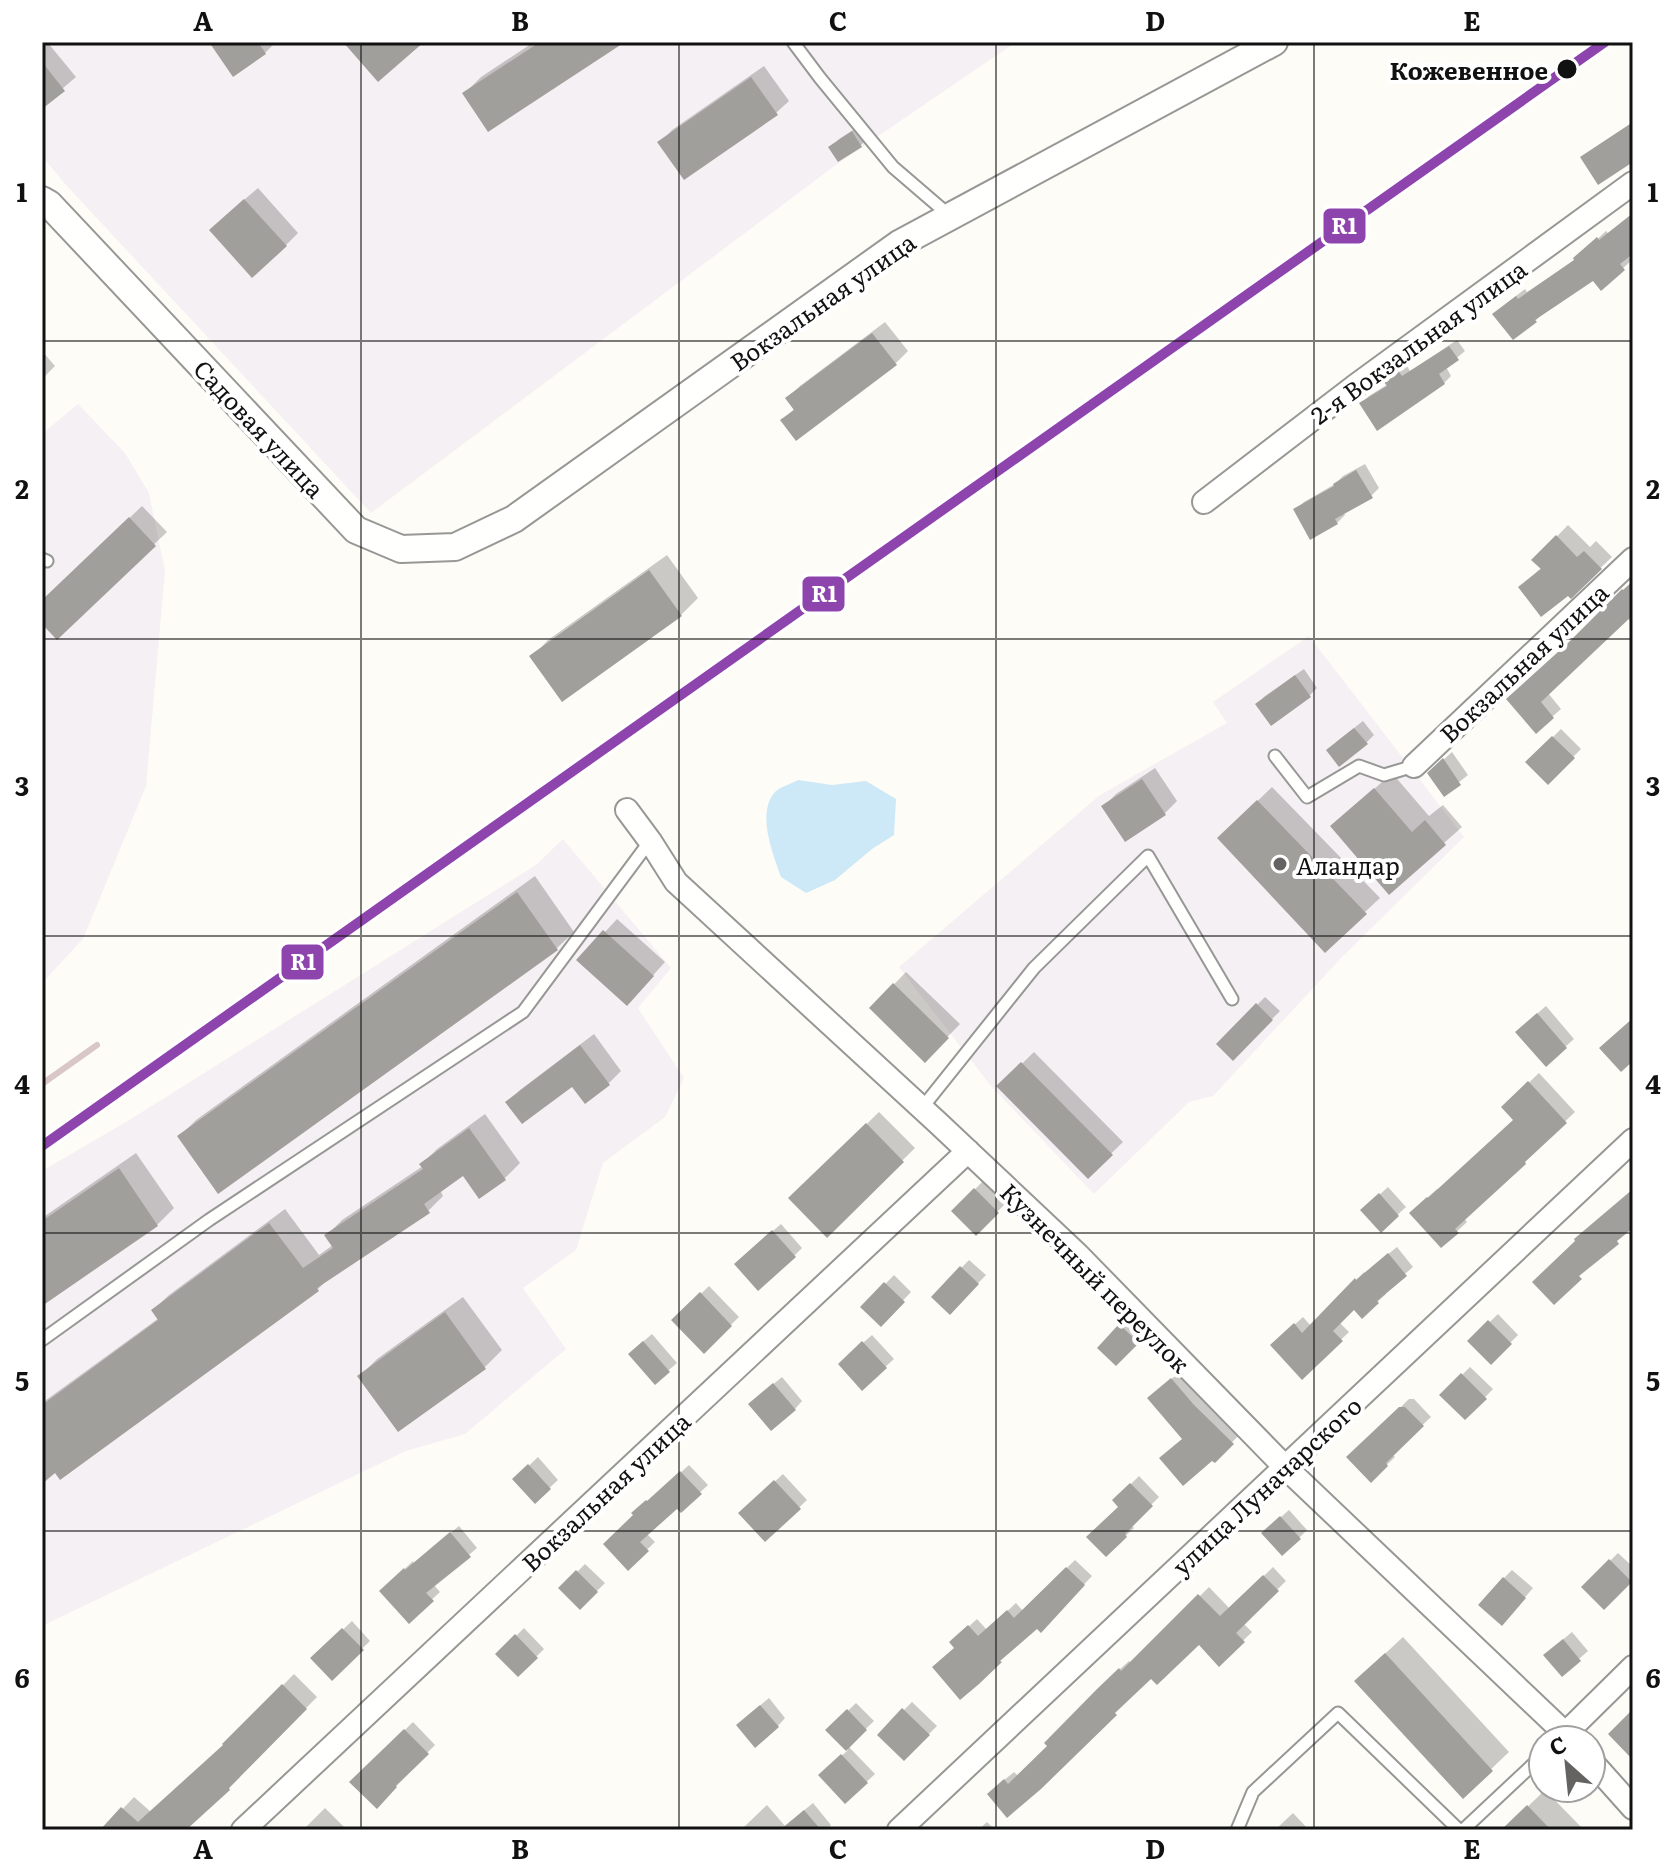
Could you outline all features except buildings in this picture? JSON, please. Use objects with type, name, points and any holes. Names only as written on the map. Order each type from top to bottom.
[{"type":"street","name":"Вокзальная улица","points":[[514,519],[899,244],[1274,42]]},
{"type":"street","name":"2-я Вокзальная улица","points":[[1204,502],[1633,183]]},
{"type":"street","name":"Садовая улица","points":[[44,200],[356,530],[401,549],[455,547],[514,519]]},
{"type":"street","name":"Вокзальная улица","points":[[1414,766],[1633,559]]},
{"type":"street","name":"Кузнечный переулок","points":[[627,810],[676,882],[1078,1255],[1285,1467],[1551,1724]]},
{"type":"street","name":"улица Луначарского","points":[[899,1830],[1633,1140]]},
{"type":"street","name":"Вокзальная улица","points":[[243,1830],[968,1151]]},
{"type":"street","points":[[1578,1724],[1633,1667]]},
{"type":"street","points":[[1607,1779],[1633,1808]]},
{"type":"lane","points":[[793,42],[893,167],[951,216]]},
{"type":"lane","points":[[1275,756],[1307,797],[1359,766],[1384,775],[1414,766]]},
{"type":"lane","points":[[42,1340],[209,1220],[523,1012],[650,841]]},
{"type":"lane","points":[[922,1108],[1034,968],[1148,856],[1232,999]]},
{"type":"lane","points":[[1237,1830],[1253,1792],[1338,1713],[1461,1830],[1527,1770]]},
{"type":"shaded area","points":[[42,42],[1016,42],[833,167],[371,513],[42,156]]},
{"type":"shaded area","points":[[78,404],[125,453],[149,493],[165,571],[146,786],[83,939],[42,983],[42,434]]},
{"type":"shaded area","points":[[1309,636],[1464,837],[1342,957],[1213,1096],[1189,1102],[1094,1194],[991,1086],[899,967],[1100,795],[1227,723],[1213,702]]},
{"type":"shaded area","points":[[563,839],[671,968],[638,1008],[684,1078],[665,1117],[603,1163],[576,1250],[523,1288],[566,1349],[465,1434],[406,1451],[42,1626],[42,1171],[131,1119],[536,865]]},
{"type":"water","points":[[798,780],[832,785],[866,781],[896,799],[894,835],[835,880],[806,893],[781,877],[766,822],[769,801],[775,792]]},
{"type":"railway","points":[[322,949],[1605,42]]},
{"type":"railway","points":[[42,1084],[97,1045]]},
{"type":"transit line","name":"R1","points":[[42,1146],[1605,42]]},
{"type":"place","name":"Кожевенное","points":[[1567,69]]},
{"type":"place","name":"Аландар","points":[[1280,864]]}]
